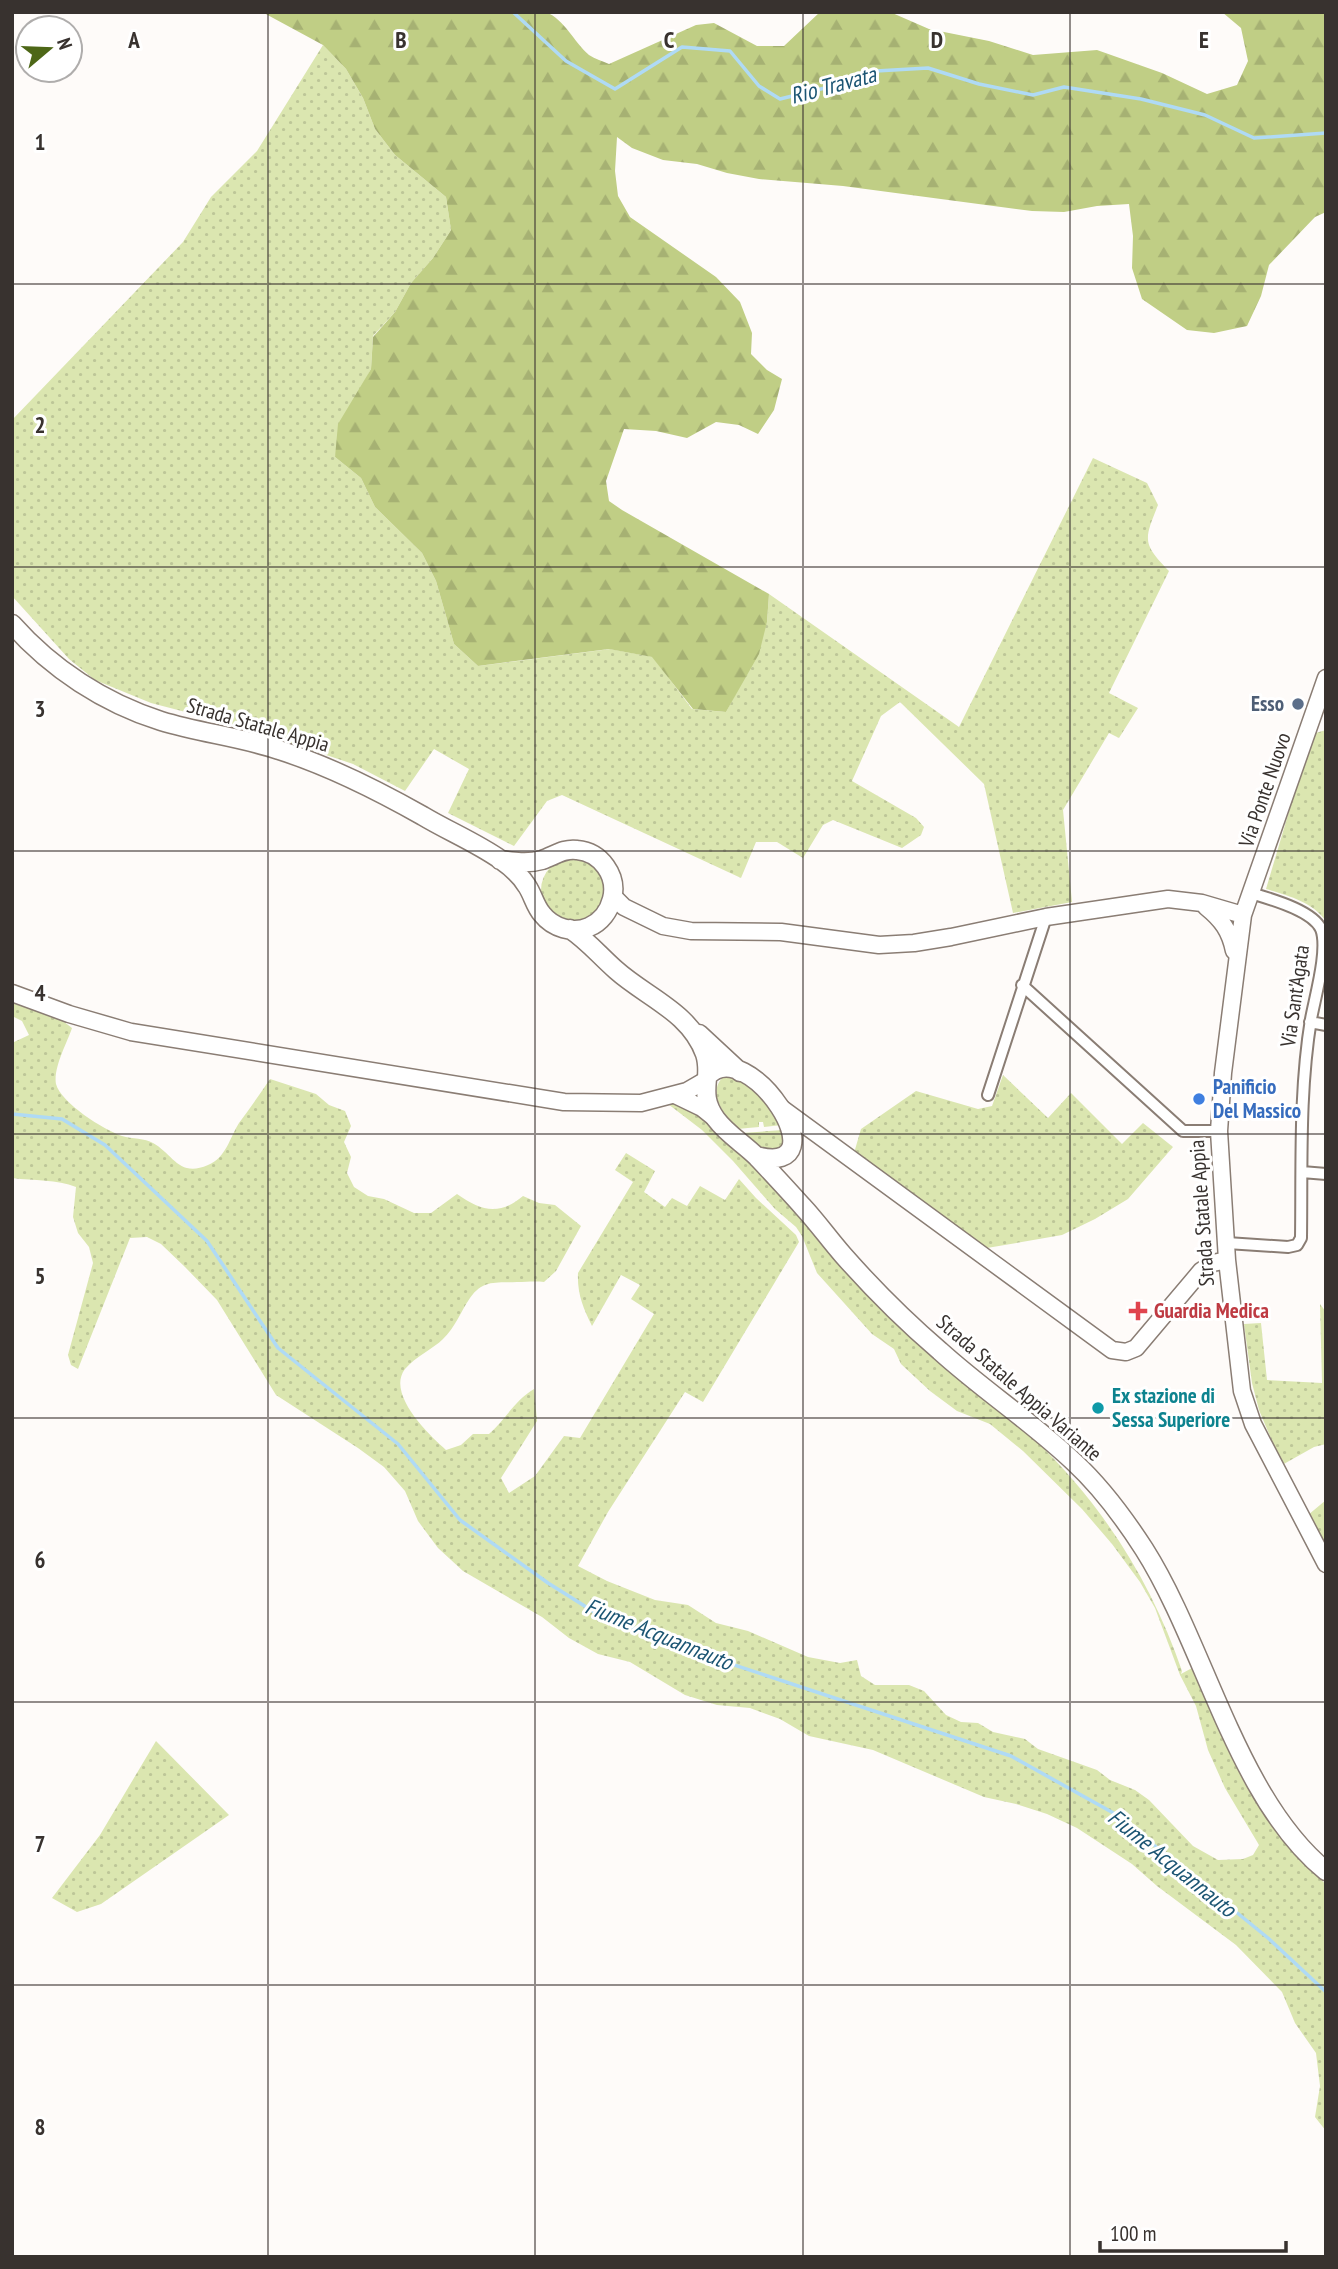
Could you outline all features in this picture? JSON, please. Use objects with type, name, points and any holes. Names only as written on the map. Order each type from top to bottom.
[{"type":"main road","name":"Strada Statale Appia","points":[[12,624],[56,666],[94,692],[160,720],[277,749],[381,792],[500,860],[520,877],[542,914],[551,923],[570,929]]},
{"type":"main road","name":"Strada Statale Appia","points":[[500,860],[521,863],[563,851],[589,853],[600,860],[608,870],[613,882],[613,896]]},
{"type":"main road","points":[[535,899],[536,876],[551,856]]},
{"type":"main road","points":[[601,954],[596,933],[613,896]]},
{"type":"main road","points":[[570,929],[590,926],[603,917]]},
{"type":"main road","name":"Strada Statale Appia Variante","points":[[570,929],[617,971],[667,1006],[685,1024],[705,1056],[704,1089],[717,1120],[756,1156],[805,1208],[887,1302],[941,1352],[1072,1460],[1116,1510],[1144,1550],[1170,1599],[1255,1780],[1280,1821],[1326,1871]]},
{"type":"main road","name":"Strada Statale Appia Variante","points":[[685,1024],[712,1044],[780,1107],[794,1136],[788,1151],[789,1174],[805,1208]]},
{"type":"main road","points":[[706,1079],[718,1068],[730,1067],[741,1072]]},
{"type":"main road","points":[[756,1156],[774,1159],[788,1151]]},
{"type":"street","name":"Via Ponte Nuovo","points":[[1242,915],[1321,707],[1326,678]]},
{"type":"street","name":"Via Sant'Agata","points":[[1227,1252],[1288,1247],[1297,1245],[1301,1238],[1302,1100],[1310,1022],[1323,949],[1322,931],[1315,921],[1299,911],[1251,893]]},
{"type":"street","points":[[613,896],[624,907],[663,926],[691,931],[781,932],[878,945],[914,943],[1046,917],[1168,898],[1202,903],[1242,915]]},
{"type":"street","name":"Strada Statale Appia","points":[[1202,903],[1222,919],[1231,936],[1237,965]]},
{"type":"street","name":"Strada Statale Appia","points":[[1242,915],[1223,1073],[1219,1131],[1221,1190],[1242,1391],[1253,1424],[1326,1564]]},
{"type":"street","points":[[603,917],[645,918]]},
{"type":"street","points":[[988,1095],[1046,917]]},
{"type":"street","points":[[1022,985],[1183,1131],[1219,1131]]},
{"type":"street","points":[[12,993],[131,1032],[564,1102],[641,1103],[687,1091],[706,1079]]},
{"type":"street","points":[[1310,1022],[1326,1025]]},
{"type":"street","points":[[675,1095],[702,1108],[717,1120]]},
{"type":"street","points":[[780,1107],[1112,1350],[1126,1352],[1136,1348],[1201,1271],[1227,1252]]},
{"type":"street","points":[[788,1151],[797,1140],[811,1135],[820,1136]]},
{"type":"street","points":[[1301,1172],[1326,1174]]},
{"type":"green space","points":[[262,12],[546,12],[564,25],[589,55],[609,64],[696,25],[714,23],[757,46],[784,46],[820,12],[890,12],[929,29],[989,41],[1033,55],[1097,50],[1162,73],[1207,94],[1237,85],[1248,61],[1241,28],[1222,12],[1326,12],[1326,212],[1315,217],[1269,265],[1261,296],[1247,326],[1214,333],[1187,330],[1142,299],[1132,268],[1133,236],[1129,204],[1064,212],[1032,211],[843,186],[759,179],[697,164],[663,160],[632,148],[617,137],[615,171],[618,196],[630,217],[716,277],[740,302],[752,333],[751,354],[767,370],[782,379],[774,410],[758,434],[739,425],[716,422],[687,438],[656,431],[624,429],[606,481],[609,501],[769,594],[767,622],[759,654],[726,712],[693,709],[652,657],[609,649],[478,666],[454,644],[436,581],[422,553],[375,507],[361,478],[335,457],[338,424],[371,369],[373,337],[395,312],[411,283],[433,258],[451,230],[446,197],[395,155],[375,129],[363,98],[346,69],[323,45]]},
{"type":"green space","points":[[323,45],[346,69],[363,98],[375,129],[395,155],[446,197],[451,230],[433,258],[411,283],[395,312],[373,336],[371,369],[356,397],[335,457],[361,478],[375,507],[422,553],[436,581],[454,644],[478,666],[610,649],[653,657],[692,709],[726,712],[742,682],[767,622],[769,594],[959,727],[1093,458],[1147,483],[1158,505],[1148,541],[1154,554],[1169,571],[1109,693],[1138,708],[1119,738],[1109,733],[1063,810],[1072,902],[1013,913],[984,784],[900,702],[881,716],[852,781],[916,818],[924,827],[921,835],[902,848],[833,820],[823,825],[803,858],[777,842],[756,842],[741,878],[562,795],[547,801],[514,846],[448,813],[469,769],[434,749],[405,791],[353,764],[243,727],[151,703],[95,680],[69,659],[12,596],[12,420],[183,242],[211,197],[257,151]]},
{"type":"green space","points":[[1326,730],[1326,921],[1307,904],[1266,889],[1312,734]]},
{"type":"green space","points":[[567,858],[579,858],[596,867],[603,878],[603,902],[596,913],[579,922],[567,922],[555,917],[546,908],[541,896],[541,884],[546,872],[555,863]]},
{"type":"green space","points":[[12,1003],[59,1018],[72,1028],[58,1063],[56,1084],[74,1107],[122,1136],[150,1141],[183,1167],[198,1168],[214,1162],[219,1157],[270,1079],[316,1094],[329,1105],[345,1111],[351,1126],[344,1142],[351,1157],[347,1173],[354,1187],[368,1196],[384,1199],[414,1213],[431,1213],[457,1194],[490,1209],[506,1207],[523,1196],[539,1203],[555,1205],[581,1226],[556,1271],[544,1282],[497,1282],[480,1288],[470,1298],[447,1335],[409,1364],[401,1379],[405,1402],[430,1435],[446,1450],[461,1445],[473,1434],[489,1434],[521,1399],[534,1389],[537,1421],[501,1478],[509,1493],[535,1476],[564,1436],[580,1438],[654,1314],[631,1299],[640,1285],[621,1275],[592,1326],[580,1294],[578,1273],[633,1182],[615,1170],[626,1153],[655,1171],[644,1192],[665,1207],[672,1198],[687,1206],[700,1186],[725,1200],[739,1179],[796,1235],[799,1242],[703,1402],[685,1392],[608,1512],[578,1566],[655,1600],[688,1605],[716,1623],[748,1631],[808,1657],[840,1663],[857,1660],[861,1676],[875,1685],[909,1685],[924,1691],[946,1715],[961,1722],[978,1723],[993,1732],[1025,1739],[1038,1749],[1097,1770],[1110,1780],[1135,1790],[1149,1800],[1193,1846],[1218,1860],[1243,1859],[1253,1855],[1259,1845],[1225,1788],[1208,1750],[1196,1706],[1180,1675],[1155,1608],[1140,1582],[1082,1509],[1023,1451],[990,1424],[957,1411],[901,1364],[894,1349],[872,1334],[817,1273],[796,1227],[775,1209],[702,1130],[668,1104],[673,1102],[695,1112],[724,1134],[767,1177],[878,1306],[938,1362],[1029,1435],[1060,1465],[1123,1547],[1156,1607],[1170,1638],[1181,1674],[1192,1668],[1245,1784],[1260,1808],[1326,1885],[1326,2131],[1315,2117],[1320,2086],[1316,2053],[1295,2023],[1282,1992],[1236,1945],[1132,1864],[1077,1828],[1047,1814],[984,1797],[873,1750],[809,1736],[780,1719],[750,1708],[717,1705],[685,1695],[630,1662],[598,1654],[569,1638],[542,1617],[463,1571],[438,1548],[418,1521],[405,1491],[384,1467],[276,1395],[217,1300],[161,1244],[147,1237],[130,1238],[78,1369],[71,1365],[68,1355],[93,1263],[89,1247],[78,1233],[73,1217],[76,1187],[53,1181],[12,1178],[12,1043],[29,1035],[22,1021],[12,1016]]},
{"type":"green space","points":[[1003,1075],[1048,1118],[1071,1093],[1122,1144],[1143,1123],[1173,1147],[1128,1199],[1095,1219],[1062,1235],[987,1248],[854,1153],[861,1129],[916,1091],[978,1109],[992,1106]]},
{"type":"green space","points":[[731,1077],[761,1097],[782,1125],[764,1127],[763,1122],[759,1122],[759,1127],[737,1129],[719,1105],[716,1091],[722,1078]]},
{"type":"green space","points":[[783,1130],[783,1148],[765,1150],[742,1133]]},
{"type":"green space","points":[[1320,1304],[1326,1312],[1326,1444],[1314,1447],[1282,1465],[1259,1410],[1252,1383],[1244,1324],[1261,1323],[1267,1380],[1322,1383]]},
{"type":"green space","points":[[1326,1500],[1326,1544],[1308,1515]]},
{"type":"green space","points":[[156,1741],[229,1815],[101,1904],[77,1912],[52,1898],[100,1835]]},
{"type":"waterway","name":"Rio Travata","points":[[513,12],[566,61],[615,89],[682,47],[730,51],[759,86],[780,99],[829,87],[876,71],[928,68],[979,84],[1033,95],[1064,87],[1141,99],[1205,115],[1254,138],[1326,133]]},
{"type":"waterway","name":"Fiume Acquannauto","points":[[12,1114],[62,1119],[105,1145],[207,1241],[278,1348],[398,1444],[460,1520],[548,1583],[599,1615],[704,1655],[1011,1756],[1117,1815],[1268,1938],[1326,1992]]},
{"type":"place","name":"Esso","points":[[1298,704]]},
{"type":"place","name":"Panificio Del Massico","points":[[1199,1099]]},
{"type":"place","name":"Guardia Medica","points":[[1138,1311]]},
{"type":"place","name":"Ex stazione di Sessa Superiore","points":[[1098,1408]]}]
